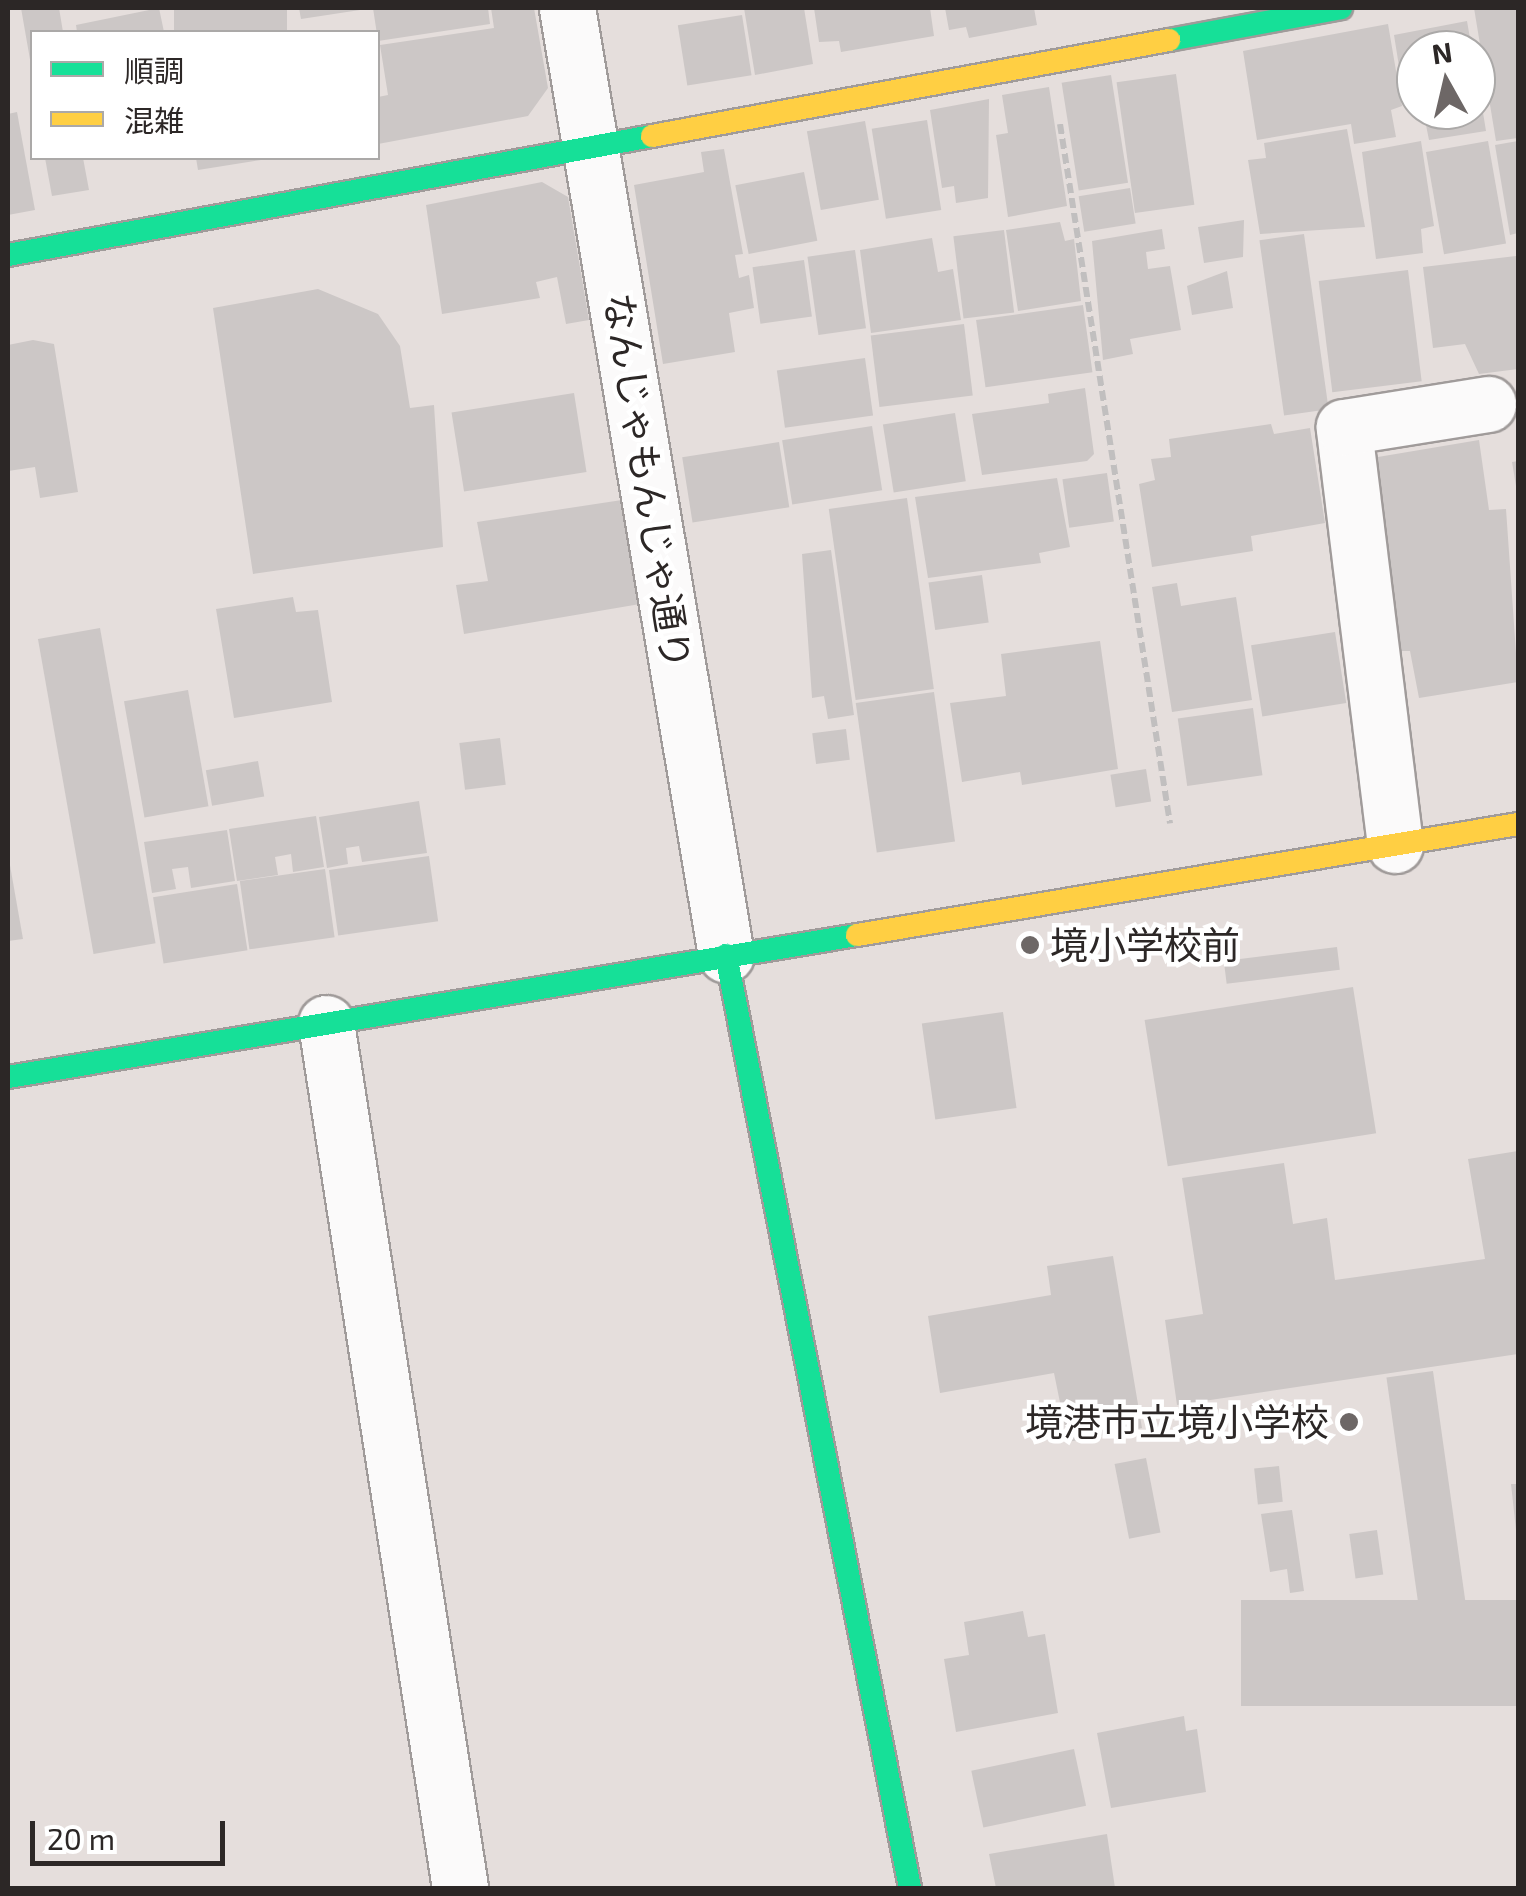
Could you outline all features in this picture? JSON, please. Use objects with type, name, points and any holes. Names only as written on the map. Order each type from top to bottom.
[{"type":"street","name":"なんじゃもんじゃ通り","points":[[568,8],[726,955]]},
{"type":"street","points":[[8,255],[1341,8]]},
{"type":"street","points":[[1395,845],[1344,426],[1488,404]]},
{"type":"street","points":[[8,1077],[1518,824]]},
{"type":"street","points":[[726,955],[910,1888]]},
{"type":"street","points":[[326,1023],[460,1888]]},
{"type":"path","points":[[1052,64],[1170,824]]},
{"type":"building","points":[[21,8],[59,8],[63,30],[30,30],[30,60]]},
{"type":"building","points":[[159,8],[164,30],[77,30],[76,25]]},
{"type":"building","points":[[174,8],[287,8],[287,30],[174,30]]},
{"type":"building","points":[[299,8],[360,8],[360,10],[301,19]]},
{"type":"building","points":[[373,8],[488,8],[490,24],[380,41],[380,30],[376,30]]},
{"type":"building","points":[[491,8],[534,8],[548,88],[528,116],[380,144],[380,97],[388,95],[380,45],[494,28]]},
{"type":"building","points":[[744,8],[804,8],[813,64],[755,75]]},
{"type":"building","points":[[814,8],[930,8],[934,36],[841,52],[839,41],[819,42]]},
{"type":"building","points":[[945,8],[1034,8],[1037,25],[969,38],[966,27],[949,30]]},
{"type":"building","points":[[1474,8],[1518,8],[1518,138],[1496,141],[1496,30],[1478,30]]},
{"type":"building","points":[[742,15],[752,75],[687,85],[678,25]]},
{"type":"building","points":[[1467,21],[1469,30],[1420,30]]},
{"type":"building","points":[[1388,24],[1396,71],[1396,108],[1391,110],[1396,137],[1354,144],[1351,124],[1257,140],[1243,51]]},
{"type":"building","points":[[1176,74],[1194,205],[1135,213],[1117,82]]},
{"type":"building","points":[[1111,75],[1128,183],[1079,190],[1062,83]]},
{"type":"building","points":[[1049,87],[1067,206],[1008,217],[996,135],[1008,133],[1002,95]]},
{"type":"building","points":[[989,99],[988,198],[956,203],[954,186],[942,188],[930,110]]},
{"type":"building","points":[[17,112],[35,210],[8,215],[8,114]]},
{"type":"building","points":[[927,120],[941,210],[886,219],[872,129]]},
{"type":"building","points":[[865,121],[879,200],[821,210],[807,131]]},
{"type":"building","points":[[1347,129],[1365,227],[1260,234],[1248,160],[1266,158],[1264,143]]},
{"type":"building","points":[[1427,130],[1486,130],[1486,131],[1429,140]]},
{"type":"building","points":[[1421,141],[1434,226],[1421,229],[1423,253],[1376,259],[1362,152]]},
{"type":"building","points":[[1488,141],[1506,243],[1444,254],[1426,152]]},
{"type":"building","points":[[1518,141],[1518,233],[1510,235],[1495,145]]},
{"type":"building","points":[[724,149],[743,254],[735,255],[739,278],[749,275],[754,308],[729,313],[735,352],[663,364],[634,185],[704,172],[701,152]]},
{"type":"building","points":[[45,160],[83,160],[89,190],[52,196]]},
{"type":"building","points":[[196,160],[261,160],[198,170]]},
{"type":"building","points":[[804,172],[817,241],[749,254],[735,185]]},
{"type":"building","points":[[542,182],[568,197],[589,320],[566,324],[557,277],[536,282],[540,298],[442,314],[426,205]]},
{"type":"building","points":[[1130,188],[1136,224],[1084,232],[1079,196]]},
{"type":"building","points":[[1244,220],[1243,257],[1204,263],[1198,227]]},
{"type":"building","points":[[1060,222],[1065,241],[1074,239],[1081,301],[1018,311],[1006,230]]},
{"type":"building","points":[[1162,229],[1165,249],[1146,252],[1148,269],[1170,266],[1181,330],[1130,339],[1133,354],[1103,360],[1092,241]]},
{"type":"building","points":[[1004,230],[1014,312],[963,319],[953,236]]},
{"type":"building","points":[[1304,234],[1329,409],[1284,416],[1259,240]]},
{"type":"building","points":[[932,238],[938,272],[953,269],[961,320],[871,333],[860,250]]},
{"type":"building","points":[[855,250],[866,328],[818,335],[807,257]]},
{"type":"building","points":[[1516,256],[1518,369],[1479,374],[1465,344],[1433,348],[1423,267]]},
{"type":"building","points":[[804,260],[812,316],[760,324],[753,267]]},
{"type":"building","points":[[1408,270],[1422,381],[1332,392],[1319,281]]},
{"type":"building","points":[[1227,271],[1233,308],[1192,315],[1187,286]]},
{"type":"building","points":[[318,289],[378,314],[400,346],[410,408],[434,405],[443,547],[253,574],[213,308]]},
{"type":"building","points":[[1083,305],[1092,372],[986,387],[976,320]]},
{"type":"building","points":[[964,324],[973,395],[879,407],[871,335]]},
{"type":"building","points":[[33,340],[54,344],[78,492],[40,498],[35,467],[8,471],[8,345]]},
{"type":"building","points":[[865,358],[873,415],[785,428],[777,370]]},
{"type":"building","points":[[1085,388],[1094,454],[1087,461],[982,475],[972,414],[1049,403],[1048,394]]},
{"type":"building","points":[[574,393],[587,472],[464,491],[452,412]]},
{"type":"building","points":[[955,413],[966,481],[894,493],[883,424]]},
{"type":"building","points":[[1271,424],[1274,434],[1310,428],[1325,523],[1251,536],[1253,551],[1152,567],[1139,484],[1155,480],[1151,459],[1171,457],[1169,439]]},
{"type":"building","points":[[872,426],[882,490],[792,504],[782,440]]},
{"type":"building","points":[[1479,440],[1489,510],[1506,509],[1518,682],[1419,698],[1410,651],[1400,651],[1372,458]]},
{"type":"building","points":[[779,442],[789,507],[693,523],[682,457]]},
{"type":"building","points":[[1518,461],[1518,486],[1516,486],[1512,462]]},
{"type":"building","points":[[1107,473],[1114,522],[1069,528],[1062,479]]},
{"type":"building","points":[[1057,478],[1070,547],[1039,553],[1041,563],[928,578],[915,497]]},
{"type":"building","points":[[907,498],[934,689],[856,700],[829,509]]},
{"type":"building","points":[[622,500],[640,604],[464,634],[456,585],[488,581],[477,522]]},
{"type":"building","points":[[831,550],[854,715],[828,719],[824,696],[812,698],[802,554]]},
{"type":"building","points":[[982,575],[989,623],[935,630],[929,583]]},
{"type":"building","points":[[1177,583],[1181,606],[1236,597],[1252,700],[1172,712],[1152,587]]},
{"type":"building","points":[[293,597],[296,612],[318,610],[332,702],[234,718],[216,609]]},
{"type":"building","points":[[100,628],[156,943],[94,954],[38,639]]},
{"type":"building","points":[[1335,632],[1346,703],[1262,716],[1251,645]]},
{"type":"building","points":[[1100,641],[1118,769],[1022,785],[1020,772],[962,782],[950,703],[1006,696],[1001,654]]},
{"type":"building","points":[[188,690],[208,806],[144,817],[124,701]]},
{"type":"building","points":[[934,692],[955,842],[877,853],[856,703]]},
{"type":"building","points":[[1253,708],[1262,775],[1187,786],[1178,719]]},
{"type":"building","points":[[846,729],[850,760],[816,764],[812,733]]},
{"type":"building","points":[[500,738],[506,785],[465,790],[459,743]]},
{"type":"building","points":[[258,761],[264,796],[212,806],[206,770]]},
{"type":"building","points":[[1146,769],[1151,802],[1116,807],[1110,775]]},
{"type":"building","points":[[419,801],[427,853],[362,862],[359,846],[346,848],[348,864],[327,868],[319,817]]},
{"type":"building","points":[[316,816],[324,867],[293,872],[291,854],[275,857],[278,875],[237,881],[229,829]]},
{"type":"building","points":[[227,830],[235,881],[191,888],[188,867],[172,869],[176,889],[152,893],[144,842]]},
{"type":"building","points":[[8,854],[23,939],[8,941]]},
{"type":"building","points":[[429,856],[438,921],[338,935],[329,870]]},
{"type":"building","points":[[325,869],[335,937],[249,949],[240,881]]},
{"type":"building","points":[[237,884],[247,950],[164,963],[153,897]]},
{"type":"building","points":[[1337,947],[1340,970],[1227,984],[1224,961]]},
{"type":"building","points":[[1353,987],[1376,1133],[1168,1166],[1145,1020]]},
{"type":"building","points":[[1003,1012],[1016,1108],[935,1119],[922,1023]]},
{"type":"building","points":[[1518,1151],[1518,1354],[1177,1405],[1165,1320],[1203,1314],[1182,1178],[1284,1163],[1293,1224],[1327,1218],[1335,1280],[1485,1259],[1468,1159]]},
{"type":"building","points":[[1113,1256],[1142,1428],[1068,1442],[1054,1373],[940,1393],[928,1316],[1051,1295],[1047,1266]]},
{"type":"building","points":[[1433,1371],[1466,1606],[1419,1612],[1386,1378]]},
{"type":"building","points":[[1146,1458],[1161,1533],[1129,1539],[1115,1464]]},
{"type":"building","points":[[1279,1466],[1283,1502],[1258,1504],[1254,1469]]},
{"type":"building","points":[[1511,1484],[1518,1484],[1518,1530],[1516,1530]]},
{"type":"building","points":[[1292,1510],[1304,1591],[1290,1593],[1287,1569],[1270,1572],[1261,1514]]},
{"type":"building","points":[[1377,1530],[1383,1575],[1356,1578],[1349,1534]]},
{"type":"building","points":[[1241,1600],[1518,1600],[1518,1706],[1241,1706]]},
{"type":"building","points":[[1023,1611],[1028,1637],[1045,1634],[1058,1713],[956,1732],[944,1659],[969,1655],[964,1622]]},
{"type":"building","points":[[1184,1716],[1186,1731],[1197,1729],[1206,1792],[1111,1808],[1097,1733]]},
{"type":"building","points":[[1074,1749],[1086,1806],[983,1828],[971,1771]]},
{"type":"building","points":[[1107,1834],[1115,1888],[996,1888],[989,1854]]},
{"type":"traffic: fast","points":[[1169,40],[1341,8]]},
{"type":"traffic: fast","points":[[8,255],[652,136]]},
{"type":"traffic: fast","points":[[8,1077],[857,935]]},
{"type":"traffic: fast","points":[[726,955],[910,1888]]},
{"type":"traffic: slow","points":[[652,136],[1169,40]]},
{"type":"traffic: slow","points":[[857,935],[1518,824]]},
{"type":"place","name":"境小学校前","points":[[1030,945]]},
{"type":"place","name":"境港市立境小学校","points":[[1349,1422]]}]
